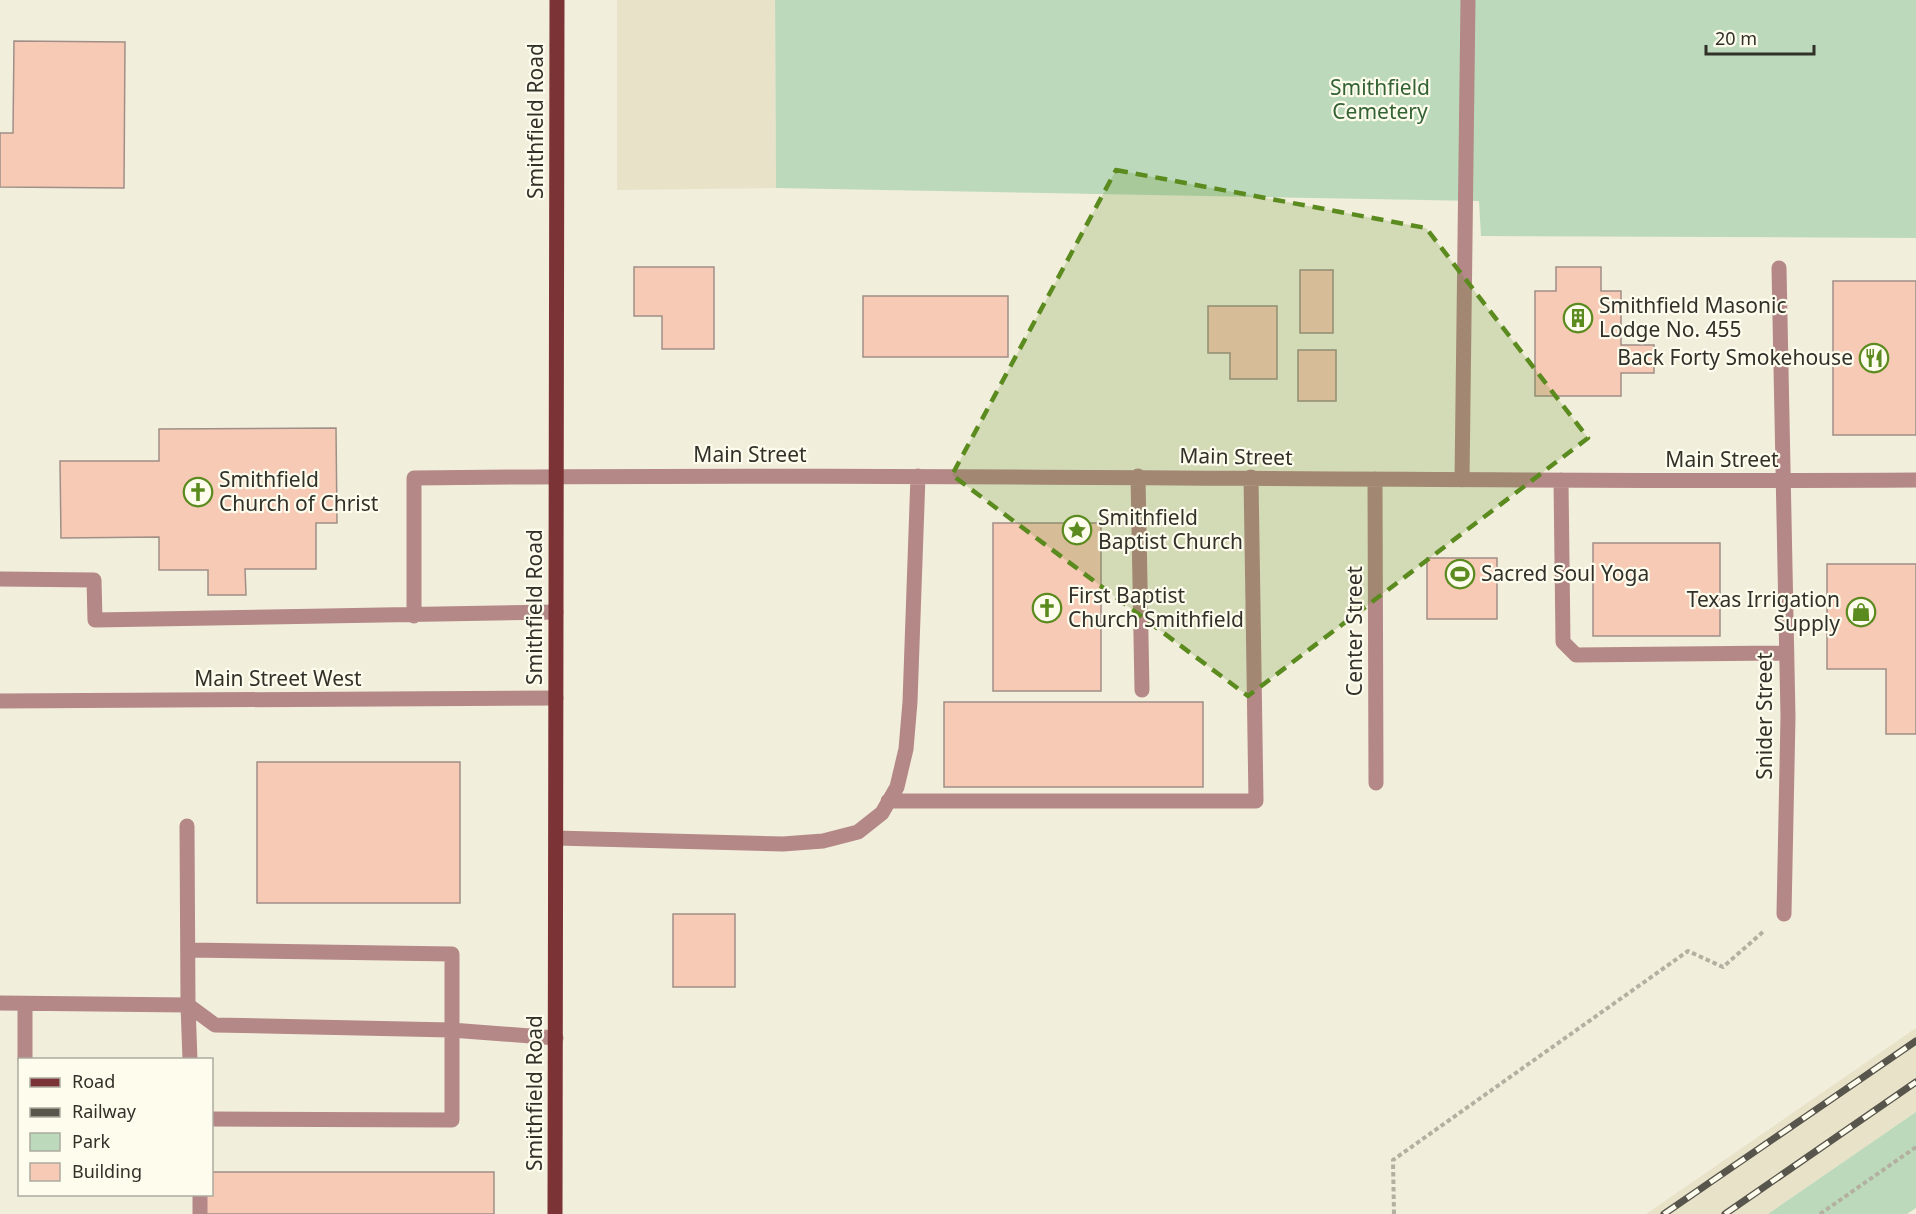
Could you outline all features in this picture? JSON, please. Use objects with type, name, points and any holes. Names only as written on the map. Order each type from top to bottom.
[{"type":"main road","name":"Smithfield Road","points":[[555,1214],[557,0]]},
{"type":"street","points":[[1462,480],[1468,0]]},
{"type":"street","name":"Snider Street","points":[[1779,268],[1788,717],[1784,914]]},
{"type":"street","points":[[556,838],[783,844],[823,841],[858,832],[882,813],[897,788],[907,737],[918,476]]},
{"type":"street","name":"Main Street","points":[[414,616],[414,478],[1137,476],[1462,480],[1916,480]]},
{"type":"street","points":[[1137,476],[1142,690]]},
{"type":"street","points":[[888,801],[1256,801],[1251,477]]},
{"type":"street","name":"Center Street","points":[[1375,479],[1376,783]]},
{"type":"street","points":[[1561,480],[1563,642],[1576,655],[1786,653]]},
{"type":"street","points":[[0,579],[94,580],[95,621],[556,612]]},
{"type":"street","name":"Main Street West","points":[[0,701],[556,698]]},
{"type":"street","points":[[187,826],[190,1058]]},
{"type":"street","points":[[189,950],[452,954],[452,1120],[213,1119]]},
{"type":"street","points":[[0,1003],[188,1005],[215,1025],[451,1030],[556,1038]]},
{"type":"street","points":[[25,1004],[26,1058]]},
{"type":"street","points":[[200,1196],[200,1214]]},
{"type":"path","points":[[1394,1214],[1393,1160],[1688,951],[1724,967],[1784,914]]},
{"type":"path","points":[[1820,1214],[1916,1147]]},
{"type":"highlighted area","points":[[1116,170],[1426,228],[1588,438],[1248,696],[952,475]]},
{"type":"shaded area","points":[[617,0],[775,0],[776,188],[617,190]]},
{"type":"shaded area","points":[[1916,1028],[1916,1112],[1768,1214],[1646,1214]]},
{"type":"green space","name":"Smithfield Cemetery","points":[[775,0],[1916,0],[1916,238],[1481,236],[1479,201],[776,188]]},
{"type":"green space","points":[[1916,1112],[1916,1208],[1907,1214],[1768,1214]]},
{"type":"building","points":[[14,41],[125,42],[124,188],[0,187],[0,133],[13,133]]},
{"type":"building","points":[[634,267],[714,267],[714,349],[662,349],[662,316],[634,316]]},
{"type":"building","name":"Smithfield Masonic Lodge No. 455","points":[[1556,267],[1601,267],[1601,291],[1621,291],[1621,345],[1654,345],[1654,373],[1621,373],[1621,396],[1535,396],[1535,291],[1556,291]]},
{"type":"building","points":[[1300,270],[1333,270],[1333,333],[1300,333]]},
{"type":"building","name":"Back Forty Smokehouse","points":[[1833,281],[1916,281],[1916,435],[1833,435]]},
{"type":"building","points":[[863,296],[1008,296],[1008,357],[863,357]]},
{"type":"building","points":[[1208,306],[1277,306],[1277,379],[1230,379],[1230,353],[1208,353]]},
{"type":"building","points":[[1298,350],[1336,350],[1336,401],[1298,401]]},
{"type":"building","name":"Smithfield Church of Christ","points":[[336,428],[337,523],[316,523],[316,569],[245,569],[246,595],[208,595],[208,570],[159,570],[159,537],[61,538],[60,461],[159,461],[159,429]]},
{"type":"building","points":[[993,523],[1101,523],[1101,691],[993,691]]},
{"type":"building","points":[[1593,543],[1720,543],[1720,636],[1593,636]]},
{"type":"building","points":[[1427,558],[1497,558],[1497,619],[1427,619]]},
{"type":"building","points":[[1827,564],[1916,564],[1916,734],[1886,734],[1886,669],[1827,669]]},
{"type":"building","points":[[944,702],[1203,702],[1203,787],[944,787]]},
{"type":"building","points":[[257,762],[460,762],[460,903],[257,903]]},
{"type":"building","points":[[673,914],[735,914],[735,987],[673,987]]},
{"type":"building","points":[[213,1172],[494,1172],[494,1214],[204,1214],[204,1196],[213,1196]]},
{"type":"railway","points":[[1664,1214],[1916,1041]]},
{"type":"railway","points":[[1725,1214],[1916,1082]]},
{"type":"place","name":"Smithfield Masonic Lodge No. 455","points":[[1578,318]]},
{"type":"place","name":"Back Forty Smokehouse","points":[[1874,358]]},
{"type":"place","name":"Smithfield Church of Christ","points":[[198,492]]},
{"type":"place","name":"Smithfield Baptist Church","points":[[1077,530]]},
{"type":"place","name":"Sacred Soul Yoga","points":[[1460,574]]},
{"type":"place","name":"First Baptist Church Smithfield","points":[[1047,608]]},
{"type":"place","name":"Texas Irrigation Supply","points":[[1861,612]]}]
